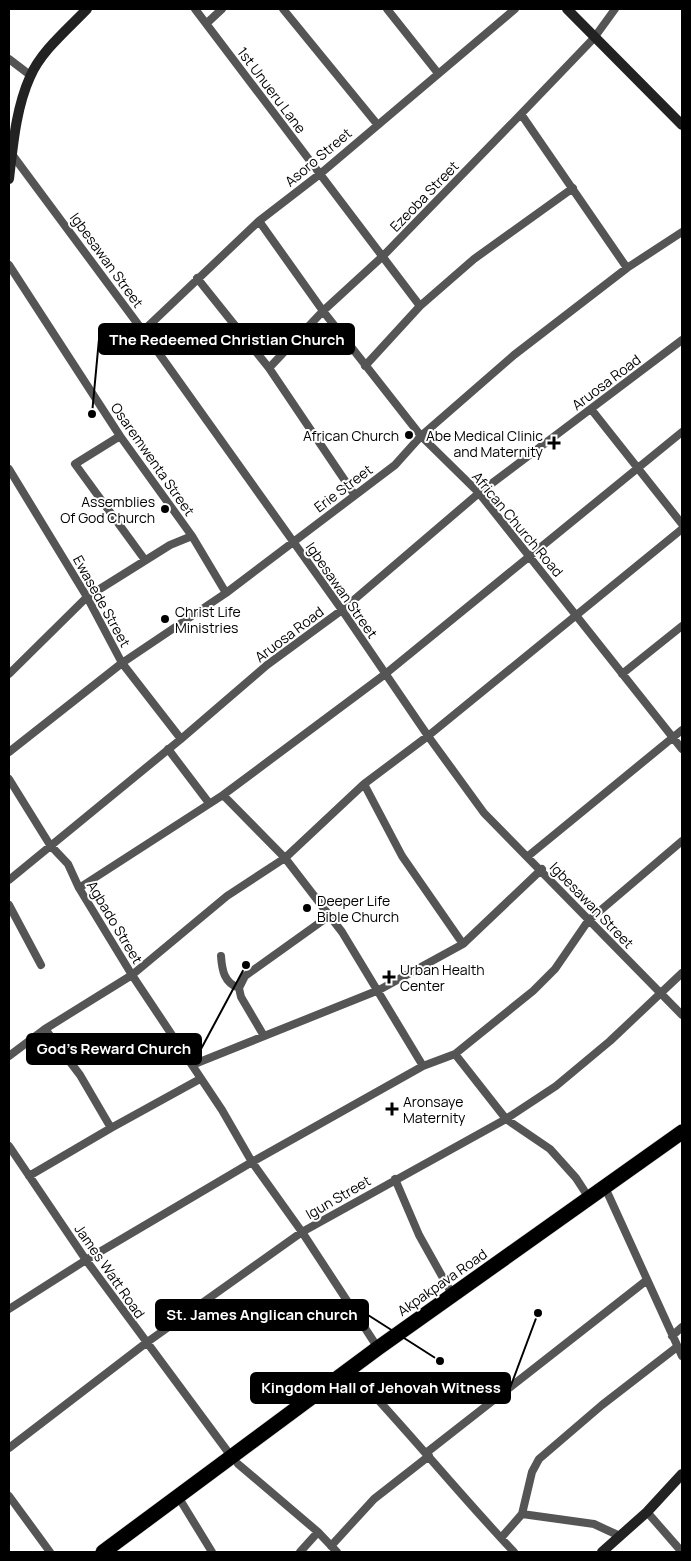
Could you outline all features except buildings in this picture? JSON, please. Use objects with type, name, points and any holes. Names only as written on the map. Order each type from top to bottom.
[{"type":"highway","name":"Akpakpava Road","points":[[116,1552],[182,1503],[378,1348],[682,1132]]},
{"type":"highway","name":"Akpakpava Road","points":[[103,1552],[356,1376],[608,1194],[682,1143]]},
{"type":"street","points":[[9,179],[10,153],[19,110],[30,75],[50,47],[87,9]]},
{"type":"street","name":"1st Unueru Lane","points":[[194,9],[207,23],[420,306]]},
{"type":"street","points":[[207,23],[222,9]]},
{"type":"street","points":[[283,9],[377,124]]},
{"type":"street","points":[[387,9],[437,72]]},
{"type":"street","name":"Asoro Street","points":[[143,331],[259,221],[320,174],[437,72],[515,9]]},
{"type":"street","points":[[567,9],[682,125]]},
{"type":"street","name":"Ezeoba Street","points":[[269,368],[323,311],[383,256],[594,38],[615,9]]},
{"type":"street","points":[[9,59],[30,75]]},
{"type":"street","points":[[520,114],[627,268]]},
{"type":"street","name":"Igbesawan Street","points":[[10,153],[143,331],[484,813],[527,857],[542,869],[588,921],[682,1015]]},
{"type":"street","points":[[366,366],[420,306],[474,259],[573,188]]},
{"type":"street","name":"African Church Road","points":[[259,221],[323,311],[421,436],[479,494],[682,749]]},
{"type":"street","name":"Erie Street","points":[[9,752],[122,662],[226,593],[354,494],[395,465],[421,436],[514,355],[627,268],[682,232]]},
{"type":"street","name":"Osaremwenta Street","points":[[9,265],[120,436],[192,536],[226,593]]},
{"type":"street","points":[[197,278],[269,368],[354,494]]},
{"type":"street","name":"Aruosa Road","points":[[9,880],[181,739],[267,664],[342,610],[479,494],[682,340]]},
{"type":"street","points":[[591,408],[682,524]]},
{"type":"street","points":[[79,888],[223,795],[384,674],[682,432]]},
{"type":"street","points":[[120,436],[75,464],[145,560]]},
{"type":"street","name":"Ewasede Street","points":[[9,469],[87,597],[122,662],[181,739]]},
{"type":"street","points":[[9,1056],[45,1029],[132,976],[228,896],[285,858],[364,784],[428,736],[578,616],[682,529]]},
{"type":"street","points":[[9,674],[87,597],[145,560],[192,536]]},
{"type":"street","points":[[622,674],[682,626]]},
{"type":"street","points":[[527,857],[682,730]]},
{"type":"street","points":[[168,749],[209,803]]},
{"type":"street","name":"Agbado Street","points":[[9,779],[50,845],[68,864],[79,888],[132,976],[222,1110],[252,1162],[302,1232],[378,1348]]},
{"type":"street","points":[[364,784],[402,856],[463,944]]},
{"type":"street","points":[[223,795],[285,858],[342,932],[379,990],[422,1066]]},
{"type":"street","points":[[9,1309],[86,1260],[252,1162],[422,1066],[455,1054],[532,991],[555,969],[588,921],[682,841]]},
{"type":"street","points":[[192,1065],[379,990],[463,944],[542,869]]},
{"type":"street","points":[[9,905],[41,965]]},
{"type":"street","points":[[264,1036],[241,997],[239,988],[245,976],[330,916]]},
{"type":"street","points":[[221,956],[222,973],[233,986],[239,988]]},
{"type":"street","name":"Igun Street","points":[[9,1448],[146,1344],[302,1232],[506,1119],[576,1069],[610,1041],[682,973]]},
{"type":"street","points":[[45,1029],[80,1075],[111,1128]]},
{"type":"street","points":[[455,1054],[506,1119],[550,1149],[576,1178],[589,1198]]},
{"type":"street","points":[[29,1176],[200,1079]]},
{"type":"street","name":"James Watt Road","points":[[9,1146],[86,1260],[146,1344],[234,1460],[318,1532],[334,1549]]},
{"type":"street","points":[[395,1179],[419,1235],[452,1294]]},
{"type":"street","points":[[608,1194],[682,1356]]},
{"type":"street","points":[[334,1549],[374,1499],[427,1454],[648,1280]]},
{"type":"street","points":[[672,1336],[682,1327]]},
{"type":"street","points":[[501,1538],[522,1514],[532,1472],[539,1459],[602,1405],[677,1347]]},
{"type":"street","points":[[356,1376],[427,1454],[473,1510],[514,1552]]},
{"type":"street","points":[[602,1552],[647,1512],[682,1474]]},
{"type":"street","points":[[9,1496],[50,1552]]},
{"type":"street","points":[[182,1503],[212,1552]]},
{"type":"street","points":[[647,1512],[682,1552]]},
{"type":"street","points":[[522,1514],[594,1524],[620,1536]]},
{"type":"street","points":[[300,1552],[318,1532]]},
{"type":"place","name":"The Redeemed Christian Church","points":[[92,414]]},
{"type":"place","name":"African Church","points":[[409,435]]},
{"type":"place","name":"Abe Medical Clinic and Maternity","points":[[554,443]]},
{"type":"place","name":"Assemblies Of God Church","points":[[165,509]]},
{"type":"place","name":"Christ Life Ministries","points":[[165,619]]},
{"type":"place","name":"Deeper Life Bible Church","points":[[307,908]]},
{"type":"place","name":"God's Reward Church","points":[[246,965]]},
{"type":"place","name":"Urban Health Center","points":[[389,977]]},
{"type":"place","name":"Aronsaye Maternity","points":[[392,1109]]},
{"type":"place","name":"Kingdom Hall of Jehovah Witness","points":[[538,1313]]},
{"type":"place","name":"St. James Anglican church","points":[[440,1361]]}]
